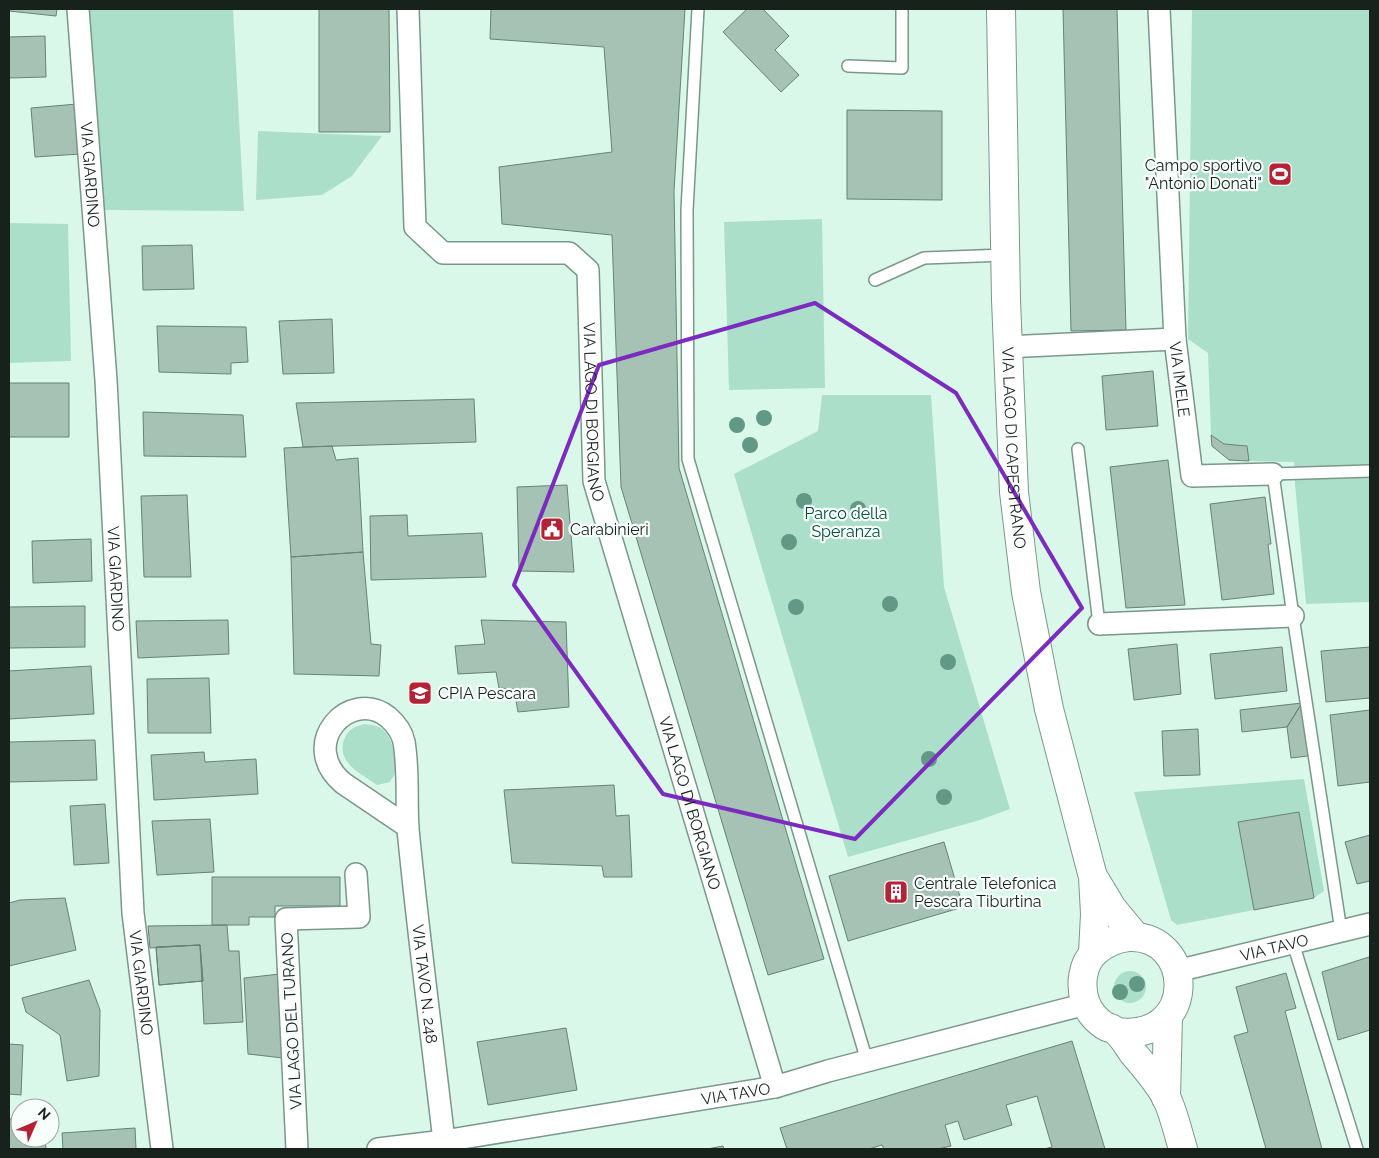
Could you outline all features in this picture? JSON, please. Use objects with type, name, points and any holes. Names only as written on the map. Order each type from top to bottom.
[{"type":"main road","name":"VIA LAGO DI CAPESTRANO","points":[[1001,9],[1007,347],[1014,492],[1026,592],[1049,709],[1093,877],[1095,914],[1094,953]]},
{"type":"main road","name":"VIA LAGO DI CAPESTRANO","points":[[1093,877],[1112,908],[1136,937]]},
{"type":"main road","points":[[1136,937],[1150,940],[1162,948],[1171,958],[1177,971],[1179,987],[1176,1002],[1168,1016],[1158,1025],[1145,1031],[1131,1034],[1117,1032],[1104,1026],[1086,1004],[1082,991],[1086,965],[1094,953],[1106,943],[1120,938],[1136,937]]},
{"type":"main road","points":[[1166,1098],[1168,1016]]},
{"type":"main road","points":[[1117,1032],[1166,1098],[1183,1149]]},
{"type":"street","name":"VIA GIARDINO","points":[[78,9],[106,380],[133,913],[162,1149]]},
{"type":"street","name":"VIA LAGO DI BORGIANO","points":[[408,9],[415,227],[443,253],[570,253],[588,270],[594,481],[775,1087]]},
{"type":"street","points":[[1159,9],[1175,339]]},
{"type":"street","name":"VIA IMELE","points":[[1007,347],[1175,339],[1192,476],[1273,474]]},
{"type":"street","points":[[1099,624],[1293,616]]},
{"type":"street","name":"VIA TAVO N. 248","points":[[408,827],[343,783],[328,768],[324,746],[327,735],[332,726],[347,713],[366,709],[386,715],[400,730],[404,739],[408,827],[444,1142]]},
{"type":"street","name":"VIA LAGO DEL TURANO","points":[[297,1149],[286,919],[360,917],[356,874]]},
{"type":"street","name":"VIA TAVO","points":[[1177,971],[1370,924]]},
{"type":"street","name":"VIA TAVO","points":[[378,1149],[444,1142],[775,1087],[1086,1004]]},
{"type":"lane","points":[[698,9],[687,210],[688,459],[867,1061]]},
{"type":"lane","points":[[848,66],[902,68],[902,9]]},
{"type":"lane","points":[[875,280],[924,258],[1005,255]]},
{"type":"lane","points":[[1078,449],[1099,624]]},
{"type":"lane","points":[[1341,931],[1273,474],[1370,471]]},
{"type":"lane","points":[[1293,943],[1357,1149]]},
{"type":"highlighted area","points":[[815,303],[956,393],[1082,608],[855,839],[663,794],[514,585],[599,365]]},
{"type":"green space","points":[[86,9],[233,9],[244,211],[99,210]]},
{"type":"green space","name":"Campo sportivo \"Antonio Donati\"","points":[[1192,9],[1370,9],[1370,602],[1306,604],[1294,462],[1249,461],[1211,435],[1208,353],[1188,339]]},
{"type":"green space","points":[[258,131],[382,136],[352,176],[322,195],[256,200]]},
{"type":"green space","points":[[822,219],[825,388],[729,390],[724,222]]},
{"type":"green space","points":[[9,223],[68,224],[71,361],[9,363]]},
{"type":"green space","name":"Parco della Speranza","points":[[822,395],[931,395],[944,587],[1010,809],[980,820],[848,857],[734,474],[818,431]]},
{"type":"green space","points":[[365,724],[374,725],[382,729],[391,741],[395,767],[390,782],[377,785],[352,767],[344,755],[344,740],[349,731]]},
{"type":"green space","points":[[1304,779],[1324,891],[1314,898],[1299,812],[1239,822],[1254,910],[1177,925],[1171,920],[1134,792]]},
{"type":"green space","points":[[1130,971],[1136,972],[1141,976],[1145,981],[1145,993],[1141,998],[1136,1002],[1130,1003],[1124,1002],[1119,998],[1115,993],[1114,987],[1115,981],[1119,976],[1124,972]]},
{"type":"building","points":[[9,9],[57,9],[56,16],[9,11]]},
{"type":"building","points":[[319,9],[389,9],[390,132],[319,132]]},
{"type":"building","points":[[491,9],[685,9],[674,191],[679,468],[824,959],[768,975],[621,487],[612,235],[502,224],[499,167],[612,152],[604,47],[490,39]]},
{"type":"building","points":[[747,9],[763,9],[789,36],[775,50],[799,75],[781,92],[723,32]]},
{"type":"building","points":[[1063,9],[1117,9],[1126,330],[1071,331]]},
{"type":"building","points":[[45,36],[46,77],[9,78],[9,37]]},
{"type":"building","points":[[77,104],[80,154],[35,157],[31,108]]},
{"type":"building","points":[[847,110],[942,111],[942,200],[847,199]]},
{"type":"building","points":[[192,245],[194,289],[143,290],[142,246]]},
{"type":"building","points":[[332,319],[334,373],[283,374],[279,321]]},
{"type":"building","points":[[157,326],[246,327],[248,362],[231,363],[231,374],[159,372]]},
{"type":"building","points":[[1153,371],[1158,426],[1106,430],[1102,376]]},
{"type":"building","points":[[9,383],[69,383],[69,437],[9,437]]},
{"type":"building","points":[[474,399],[476,442],[303,447],[296,403]]},
{"type":"building","points":[[143,412],[243,415],[246,457],[144,456]]},
{"type":"building","points":[[1211,435],[1224,444],[1247,446],[1249,461],[1229,460],[1212,446]]},
{"type":"building","points":[[332,446],[336,460],[358,458],[363,552],[291,557],[284,448]]},
{"type":"building","points":[[1168,460],[1185,605],[1126,608],[1110,467]]},
{"type":"building","points":[[567,485],[574,572],[519,571],[517,487]]},
{"type":"building","points":[[187,495],[191,577],[144,577],[141,496]]},
{"type":"building","points":[[1265,497],[1271,544],[1268,544],[1274,594],[1222,600],[1210,504]]},
{"type":"building","points":[[407,515],[408,536],[482,533],[486,577],[371,580],[370,516]]},
{"type":"building","points":[[91,539],[92,581],[33,583],[32,541]]},
{"type":"building","points":[[363,552],[371,644],[381,645],[379,676],[294,674],[291,557]]},
{"type":"building","points":[[85,606],[85,647],[9,648],[9,607]]},
{"type":"building","points":[[228,620],[229,654],[138,658],[136,621]]},
{"type":"building","points":[[481,620],[566,622],[569,707],[518,712],[514,689],[499,688],[496,672],[458,674],[455,646],[485,644]]},
{"type":"building","points":[[1177,644],[1181,694],[1134,700],[1128,649]]},
{"type":"building","points":[[1282,647],[1287,691],[1215,699],[1210,654]]},
{"type":"building","points":[[1370,647],[1370,698],[1326,702],[1321,651]]},
{"type":"building","points":[[91,666],[94,714],[9,719],[9,671]]},
{"type":"building","points":[[209,678],[211,733],[148,733],[147,679]]},
{"type":"building","points":[[1302,703],[1308,756],[1291,758],[1287,727]]},
{"type":"building","points":[[1302,703],[1287,727],[1242,732],[1240,710]]},
{"type":"building","points":[[1370,710],[1370,782],[1338,786],[1330,715]]},
{"type":"building","points":[[1198,729],[1200,775],[1164,776],[1162,731]]},
{"type":"building","points":[[95,740],[97,780],[9,782],[9,742]]},
{"type":"building","points":[[204,752],[205,762],[256,759],[258,794],[154,800],[151,755]]},
{"type":"building","points":[[614,785],[616,816],[629,815],[632,877],[604,877],[602,866],[512,863],[504,790]]},
{"type":"building","points":[[105,804],[109,863],[74,865],[70,806]]},
{"type":"building","points":[[1299,812],[1314,898],[1254,910],[1238,822]]},
{"type":"building","points":[[210,819],[214,872],[157,875],[152,821]]},
{"type":"building","points":[[1370,835],[1370,881],[1357,884],[1345,842]]},
{"type":"building","name":"Centrale Telefonica Pescara Tiburtina","points":[[944,842],[963,907],[848,941],[829,876]]},
{"type":"building","points":[[212,877],[340,877],[340,906],[275,906],[275,917],[249,917],[249,925],[212,925]]},
{"type":"building","points":[[65,898],[76,950],[9,966],[9,903],[20,900]]},
{"type":"building","points":[[227,925],[229,951],[239,951],[243,1022],[204,1024],[200,945],[150,948],[148,926]]},
{"type":"building","points":[[200,945],[203,981],[159,985],[156,947]]},
{"type":"building","points":[[200,945],[203,981],[159,985],[156,947]]},
{"type":"building","points":[[1369,957],[1370,1030],[1338,1040],[1322,972]]},
{"type":"building","points":[[1286,973],[1296,1008],[1285,1011],[1322,1149],[1266,1149],[1234,1036],[1248,1032],[1236,987]]},
{"type":"building","points":[[280,974],[283,1058],[248,1054],[244,978]]},
{"type":"building","points":[[89,980],[100,1010],[99,1076],[67,1081],[60,1035],[26,1012],[22,998]]},
{"type":"building","points":[[566,1028],[577,1090],[488,1105],[477,1042]]},
{"type":"building","points":[[1072,1041],[1105,1149],[1044,1149],[1052,1147],[1037,1096],[1006,1105],[1012,1125],[964,1140],[958,1121],[945,1125],[951,1146],[938,1149],[884,1149],[882,1145],[869,1149],[787,1149],[780,1128]]},
{"type":"building","points":[[9,1044],[23,1045],[21,1095],[9,1094]]},
{"type":"building","points":[[9,1119],[10,1148],[46,1149],[9,1149]]},
{"type":"building","points":[[135,1128],[136,1149],[63,1149],[62,1133]]},
{"type":"building","points":[[723,1146],[724,1149],[707,1149]]},
{"type":"place","name":"Campo sportivo \"Antonio Donati\"","points":[[1280,174]]},
{"type":"place","name":"Carabinieri","points":[[552,529]]},
{"type":"place","name":"CPIA Pescara","points":[[420,693]]},
{"type":"place","name":"Centrale Telefonica Pescara Tiburtina","points":[[896,892]]}]
